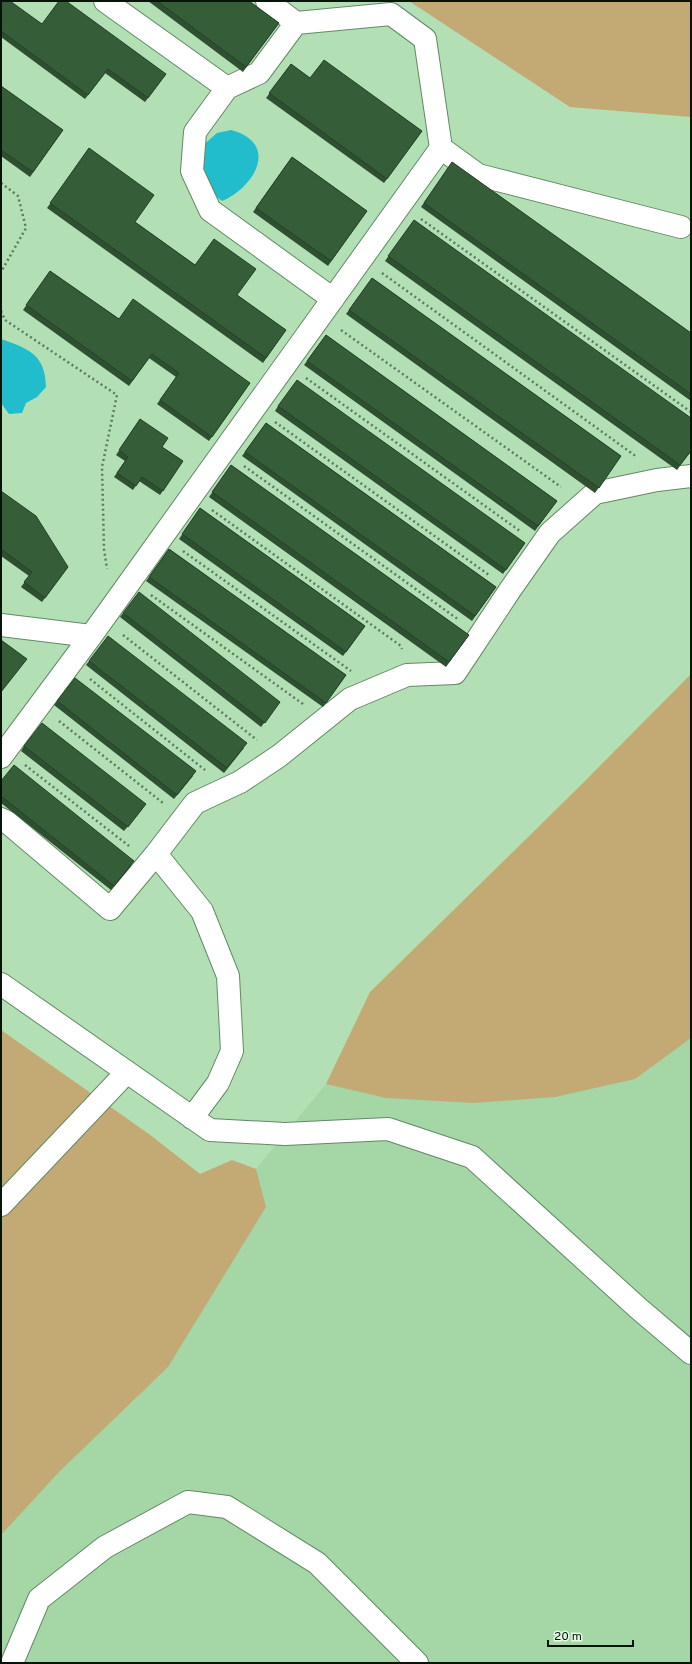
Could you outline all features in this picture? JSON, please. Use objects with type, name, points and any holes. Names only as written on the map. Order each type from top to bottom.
[{"type":"street","points":[[105,1],[227,88]]},
{"type":"street","points":[[5,745],[39,706],[103,620],[441,148],[425,39],[391,14],[296,23],[267,1]]},
{"type":"street","points":[[296,23],[259,73],[227,88],[196,132],[192,171],[210,210],[327,307]]},
{"type":"street","points":[[441,148],[478,175],[681,227]]},
{"type":"street","points":[[1,819],[7,822],[110,909],[153,858],[195,803],[240,782],[279,756],[350,699],[407,675],[455,674],[510,590],[550,533],[596,493],[691,476]]},
{"type":"street","points":[[1,625],[103,620]]},
{"type":"street","points":[[153,858],[202,911],[228,976],[232,1050],[218,1083],[192,1118]]},
{"type":"street","points":[[1,984],[210,1130],[285,1134],[388,1129],[472,1157],[638,1308],[691,1353]]},
{"type":"street","points":[[1,1205],[127,1072]]},
{"type":"street","points":[[12,1663],[39,1600],[105,1548],[188,1502],[227,1507],[317,1563],[417,1663]]},
{"type":"path","points":[[1,183],[18,196],[26,228],[1,272]]},
{"type":"path","points":[[401,205],[691,412]]},
{"type":"path","points":[[362,259],[668,479]]},
{"type":"path","points":[[327,307],[583,503]]},
{"type":"path","points":[[1,311],[5,320],[117,395],[102,467],[104,549],[103,620],[279,756]]},
{"type":"path","points":[[286,364],[541,546]]},
{"type":"path","points":[[255,408],[510,590]]},
{"type":"path","points":[[224,451],[480,635]]},
{"type":"path","points":[[192,496],[401,646],[407,675]]},
{"type":"path","points":[[163,537],[375,689]]},
{"type":"path","points":[[131,581],[325,720]]},
{"type":"path","points":[[70,664],[228,788]]},
{"type":"path","points":[[39,706],[183,818]]},
{"type":"path","points":[[5,745],[153,858]]},
{"type":"shaded area","points":[[409,1],[691,1],[691,117],[570,107]]},
{"type":"shaded area","points":[[691,674],[691,1038],[635,1079],[555,1097],[474,1103],[386,1098],[326,1084],[370,992],[580,786]]},
{"type":"shaded area","points":[[691,712],[691,1663],[1,1663],[1,1446],[256,1169],[326,1084]]},
{"type":"shaded area","points":[[1,1030],[149,1134],[200,1174],[232,1160],[256,1169],[266,1207],[168,1367],[60,1471],[1,1535]]},
{"type":"water","points":[[231,130],[246,136],[255,145],[258,154],[257,165],[252,176],[244,186],[222,201],[209,191],[203,182],[201,147],[217,133]]},
{"type":"water","points":[[1,339],[20,346],[34,354],[39,360],[45,376],[46,387],[37,397],[26,403],[22,413],[9,414],[1,403]]},
{"type":"building","points":[[1,1],[10,1],[42,24],[59,1],[66,1],[166,74],[148,98],[108,69],[88,95],[1,31]]},
{"type":"building","points":[[157,1],[249,1],[279,23],[246,67]]},
{"type":"building","points":[[324,60],[422,131],[387,179],[269,93],[291,64],[310,78]]},
{"type":"building","points":[[1,86],[63,130],[33,172],[1,150]]},
{"type":"building","points":[[89,148],[154,195],[135,222],[195,265],[214,239],[256,269],[237,295],[286,330],[266,358],[50,203]]},
{"type":"building","points":[[292,157],[367,211],[331,261],[256,208]]},
{"type":"building","points":[[452,162],[691,333],[691,394],[424,203]]},
{"type":"building","points":[[414,220],[691,418],[691,451],[680,465],[388,256]]},
{"type":"building","points":[[50,271],[119,319],[133,299],[250,383],[212,437],[160,400],[179,373],[152,354],[132,381],[26,305]]},
{"type":"building","points":[[372,278],[621,456],[599,488],[349,310]]},
{"type":"building","points":[[326,335],[557,501],[538,526],[307,361]]},
{"type":"building","points":[[297,380],[525,543],[506,570],[278,406]]},
{"type":"building","points":[[140,419],[168,438],[162,447],[183,461],[163,491],[142,477],[136,486],[117,473],[128,457],[119,450]]},
{"type":"building","points":[[266,423],[496,587],[475,616],[245,452]]},
{"type":"building","points":[[231,465],[469,635],[449,662],[212,492]]},
{"type":"building","points":[[1,491],[36,516],[68,567],[45,598],[24,582],[32,572],[1,549]]},
{"type":"building","points":[[200,508],[365,626],[346,652],[182,534]]},
{"type":"building","points":[[169,549],[346,675],[326,703],[149,577]]},
{"type":"building","points":[[139,592],[280,702],[265,723],[123,613]]},
{"type":"building","points":[[108,636],[247,743],[227,768],[89,661]]},
{"type":"building","points":[[1,640],[27,659],[1,692]]},
{"type":"building","points":[[75,678],[196,771],[177,795],[57,701]]},
{"type":"building","points":[[42,723],[146,804],[128,827],[24,746]]},
{"type":"building","points":[[14,765],[134,861],[114,886],[1,796],[1,781]]}]
